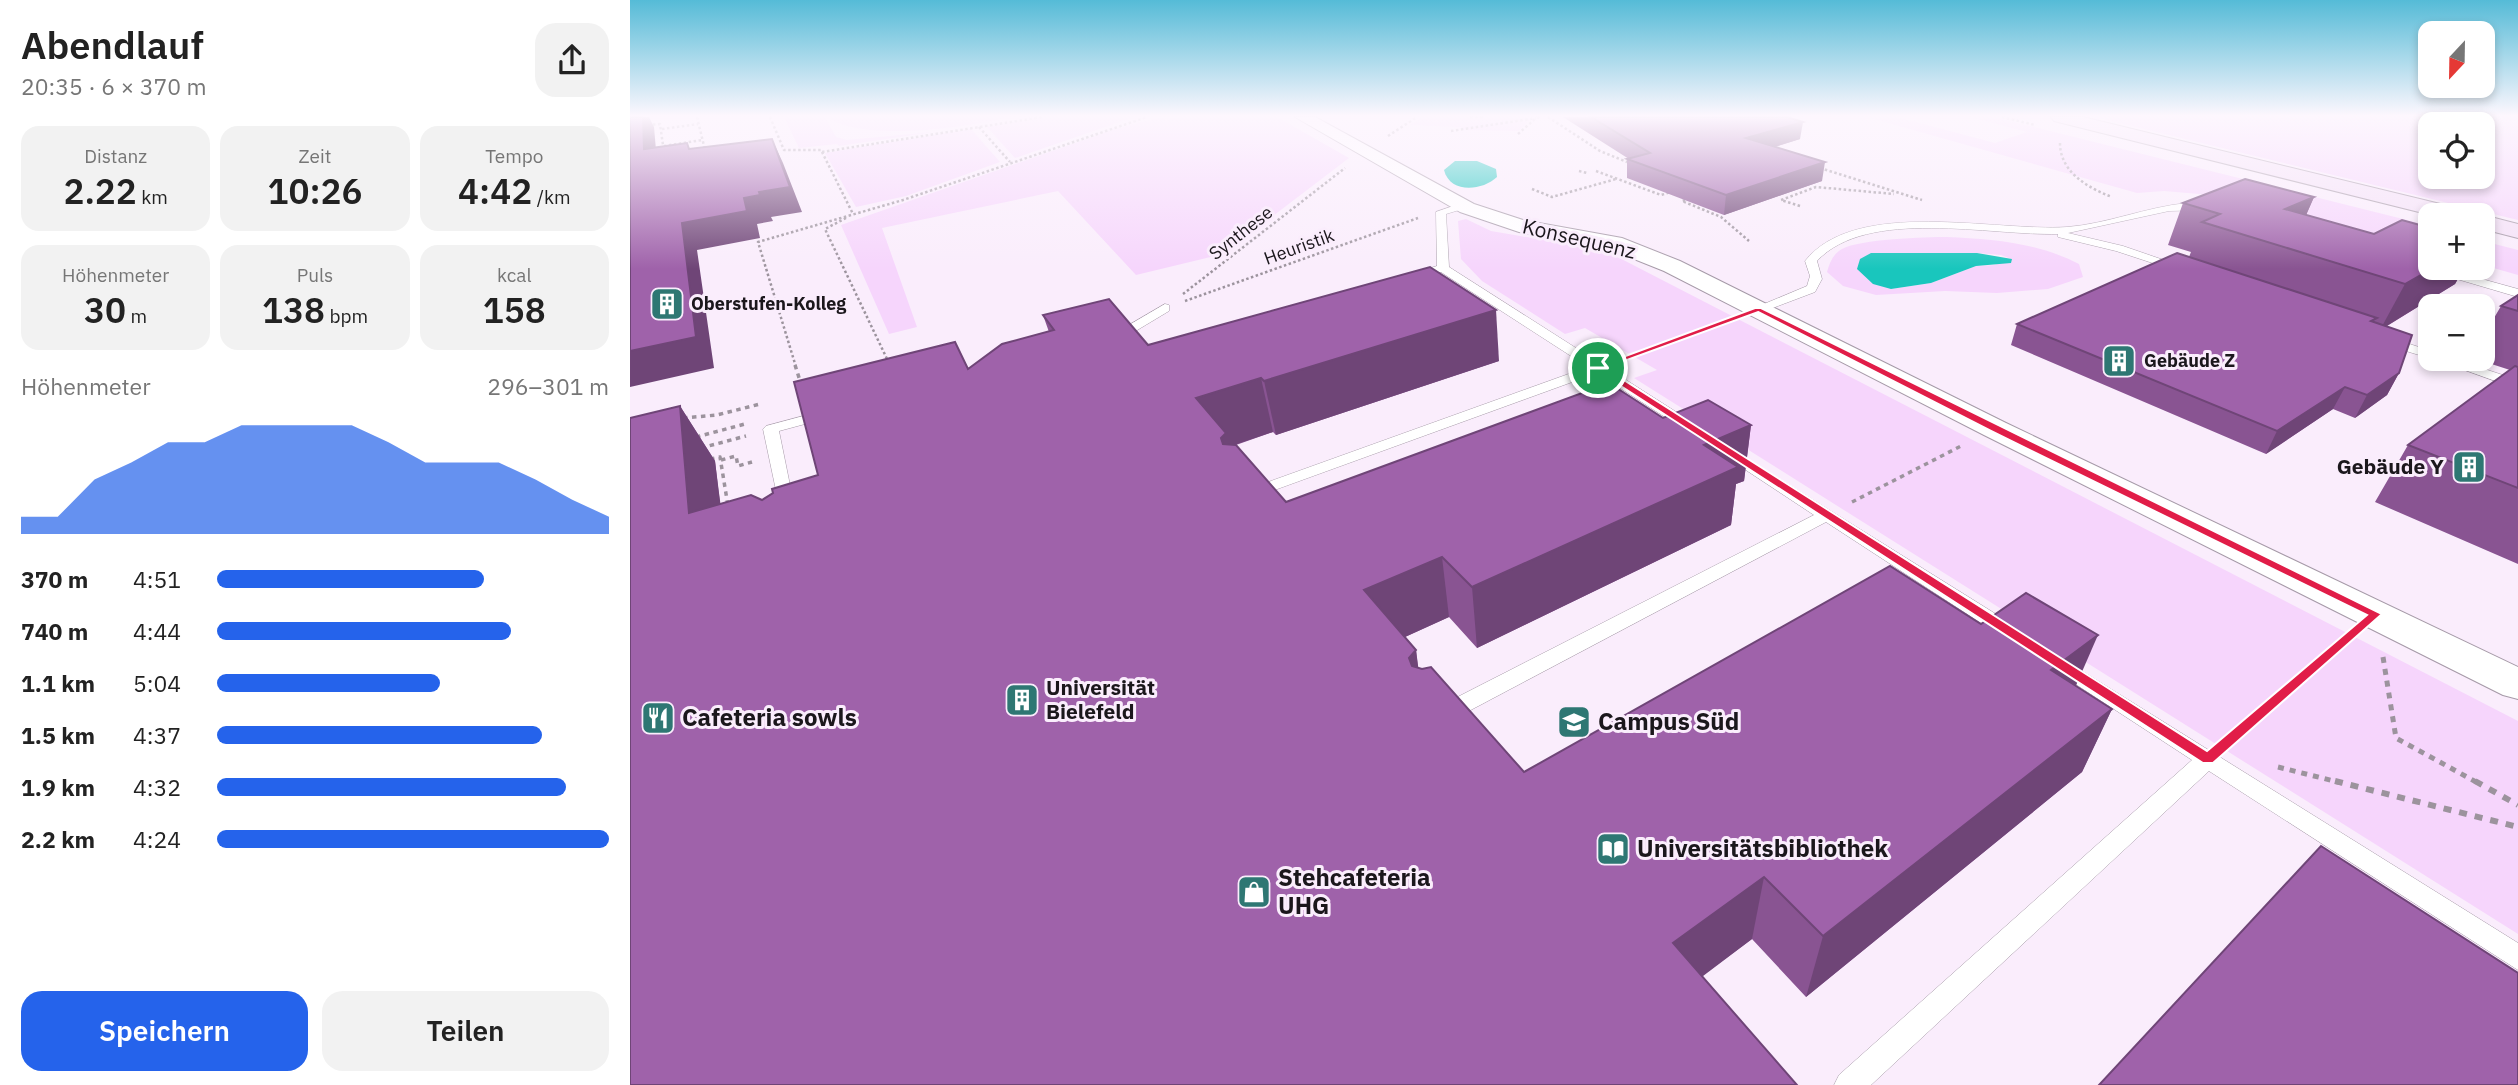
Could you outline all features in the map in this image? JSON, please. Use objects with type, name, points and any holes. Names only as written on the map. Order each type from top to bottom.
[{"type":"main road","points":[[2265,168],[2418,205]]},
{"type":"main road","points":[[2495,225],[2518,232]]},
{"type":"street","name":"Konsequenz","points":[[1391,168],[1457,208],[1518,226],[1587,237],[1638,251],[2518,684]]},
{"type":"lane","points":[[1758,309],[1811,289],[1817,282],[1817,274],[1811,261],[1818,251],[1845,240],[1904,226],[1927,224],[2070,230],[2182,206],[2211,208]]},
{"type":"lane","points":[[1443,268],[1457,208]]},
{"type":"lane","points":[[2045,231],[2119,248],[2193,274]]},
{"type":"lane","points":[[1404,279],[1443,268],[2023,640]]},
{"type":"lane","points":[[2473,280],[2518,293]]},
{"type":"lane","points":[[1093,344],[1119,337],[1165,308]]},
{"type":"lane","points":[[2368,334],[2418,351]]},
{"type":"lane","points":[[1119,337],[1138,342]]},
{"type":"lane","points":[[1245,496],[1598,368]]},
{"type":"lane","points":[[2477,371],[2518,385]]},
{"type":"lane","points":[[790,524],[764,425],[810,419],[837,412]]},
{"type":"lane","points":[[1431,720],[1827,515]]},
{"type":"lane","points":[[2046,655],[2518,958]]},
{"type":"lane","points":[[1849,1085],[2208,759]]},
{"type":"path","points":[[830,168],[854,213]]},
{"type":"path","points":[[810,419],[758,242],[903,200],[994,168]]},
{"type":"path","name":"Synthese","points":[[1165,308],[1346,168]]},
{"type":"path","points":[[1818,168],[1926,201]]},
{"type":"path","points":[[2069,168],[2087,186]]},
{"type":"path","points":[[1579,170],[1587,173]]},
{"type":"path","points":[[1596,171],[1661,195],[1672,191]]},
{"type":"path","points":[[1532,189],[1552,197],[1617,178]]},
{"type":"path","points":[[1800,206],[1782,200],[1816,187],[1902,194]]},
{"type":"path","points":[[1692,198],[1682,201],[1721,217],[1749,241]]},
{"type":"path","name":"Heuristik","points":[[1165,308],[1410,220],[1457,208]]},
{"type":"path","points":[[854,213],[825,229],[892,370]]},
{"type":"path","points":[[1598,368],[1758,309]]},
{"type":"path","points":[[680,418],[718,415],[766,403]]},
{"type":"path","points":[[693,438],[764,425]]},
{"type":"path","points":[[699,449],[764,425]]},
{"type":"path","points":[[1827,515],[1995,429]]},
{"type":"path","points":[[701,462],[736,456],[737,463]]},
{"type":"path","points":[[722,460],[729,516]]},
{"type":"path","points":[[2208,759],[2376,614]]},
{"type":"path","points":[[2376,614],[2396,738],[2518,805]]},
{"type":"path","points":[[2269,764],[2518,827]]},
{"type":"shaded area","points":[[833,168],[984,168],[906,196],[856,207]]},
{"type":"shaded area","points":[[1005,168],[1336,168],[1223,254],[1136,275],[1058,191],[882,228],[917,327],[889,334],[841,225]]},
{"type":"shaded area","points":[[1447,168],[1493,168],[1496,169],[1497,177],[1483,185],[1467,188],[1453,183],[1444,170]]},
{"type":"shaded area","points":[[2047,168],[2197,168],[2418,223],[2418,247],[2211,195],[2164,191],[2137,193]]},
{"type":"shaded area","points":[[2303,168],[2418,168],[2418,189],[2495,189],[2495,168],[2518,168],[2518,220],[2495,214],[2495,203],[2448,203]]},
{"type":"shaded area","points":[[1466,219],[1491,231],[1604,250],[2518,721],[2518,934],[1634,378],[1657,370],[1585,328],[1565,334],[1482,281],[1461,259],[1458,221]]},
{"type":"shaded area","points":[[1947,237],[2015,243],[2048,251],[2079,264],[2083,277],[2048,289],[1997,293],[1945,291],[1876,295],[1843,286],[1827,272],[1836,253],[1851,246],[1893,239]],"holes":[[[1871,253],[2001,255],[2011,259],[1994,265],[1976,266],[1931,283],[1891,289]]]},
{"type":"shaded area","points":[[2495,244],[2518,250],[2518,275],[2495,268]]},
{"type":"shaded area","points":[[1871,253],[1977,253],[2012,259],[2011,263],[1976,266],[1931,283],[1891,289],[1873,284],[1857,269],[1860,259]]},
{"type":"building","points":[[630,168],[783,168],[790,187],[759,192],[760,195],[744,198],[747,211],[682,223],[696,337],[630,351]]},
{"type":"building","points":[[1651,168],[1808,168],[1726,195]]},
{"type":"building","points":[[2245,179],[2314,197],[2285,209],[2374,234],[2402,220],[2418,224],[2418,277],[2405,284],[2202,222],[2220,214],[2183,203]]},
{"type":"building","points":[[2177,253],[2377,318],[2371,321],[2412,335],[2399,373],[2367,395],[2345,387],[2277,431],[2017,324]]},
{"type":"building","name":"Universität Bielefeld","points":[[1430,267],[1496,310],[1264,381],[1261,378],[1196,398],[1226,433],[1221,438],[1223,444],[1236,445],[1286,502],[1609,383],[1663,418],[1708,400],[1751,425],[1704,445],[1738,467],[1472,587],[1442,557],[1364,590],[1416,650],[1409,658],[1412,666],[1422,669],[1431,667],[1524,772],[1890,566],[1981,624],[2026,593],[2098,635],[2051,670],[2112,709],[1823,936],[1764,877],[1673,943],[1797,1085],[630,1085],[630,418],[680,406],[689,513],[751,495],[762,500],[773,493],[772,489],[818,475],[794,382],[955,342],[968,369],[1002,344],[1054,330],[1043,315],[1109,299],[1148,345]]},
{"type":"building","points":[[2518,295],[2518,311],[2501,306]]},
{"type":"building","points":[[2515,366],[2518,367],[2518,488],[2408,445]]},
{"type":"building","points":[[2321,846],[2518,973],[2518,1085],[2099,1085]]},
{"type":"place","name":"Oberstufen-Kolleg","points":[[667,304]]},
{"type":"place","name":"Gebäude Z","points":[[2119,361]]},
{"type":"place","name":"Gebäude Y","points":[[2469,467]]},
{"type":"place","name":"Universität Bielefeld","points":[[1022,700]]},
{"type":"place","name":"Cafeteria sowls","points":[[658,718]]},
{"type":"place","name":"Campus Süd","points":[[1574,722]]},
{"type":"place","name":"Universitätsbibliothek","points":[[1613,849]]},
{"type":"place","name":"Stehcafeteria UHG","points":[[1254,892]]},
{"type":"route","points":[[1758,309],[1995,429],[2376,614],[2208,759],[1598,368],[1758,309]]}]
